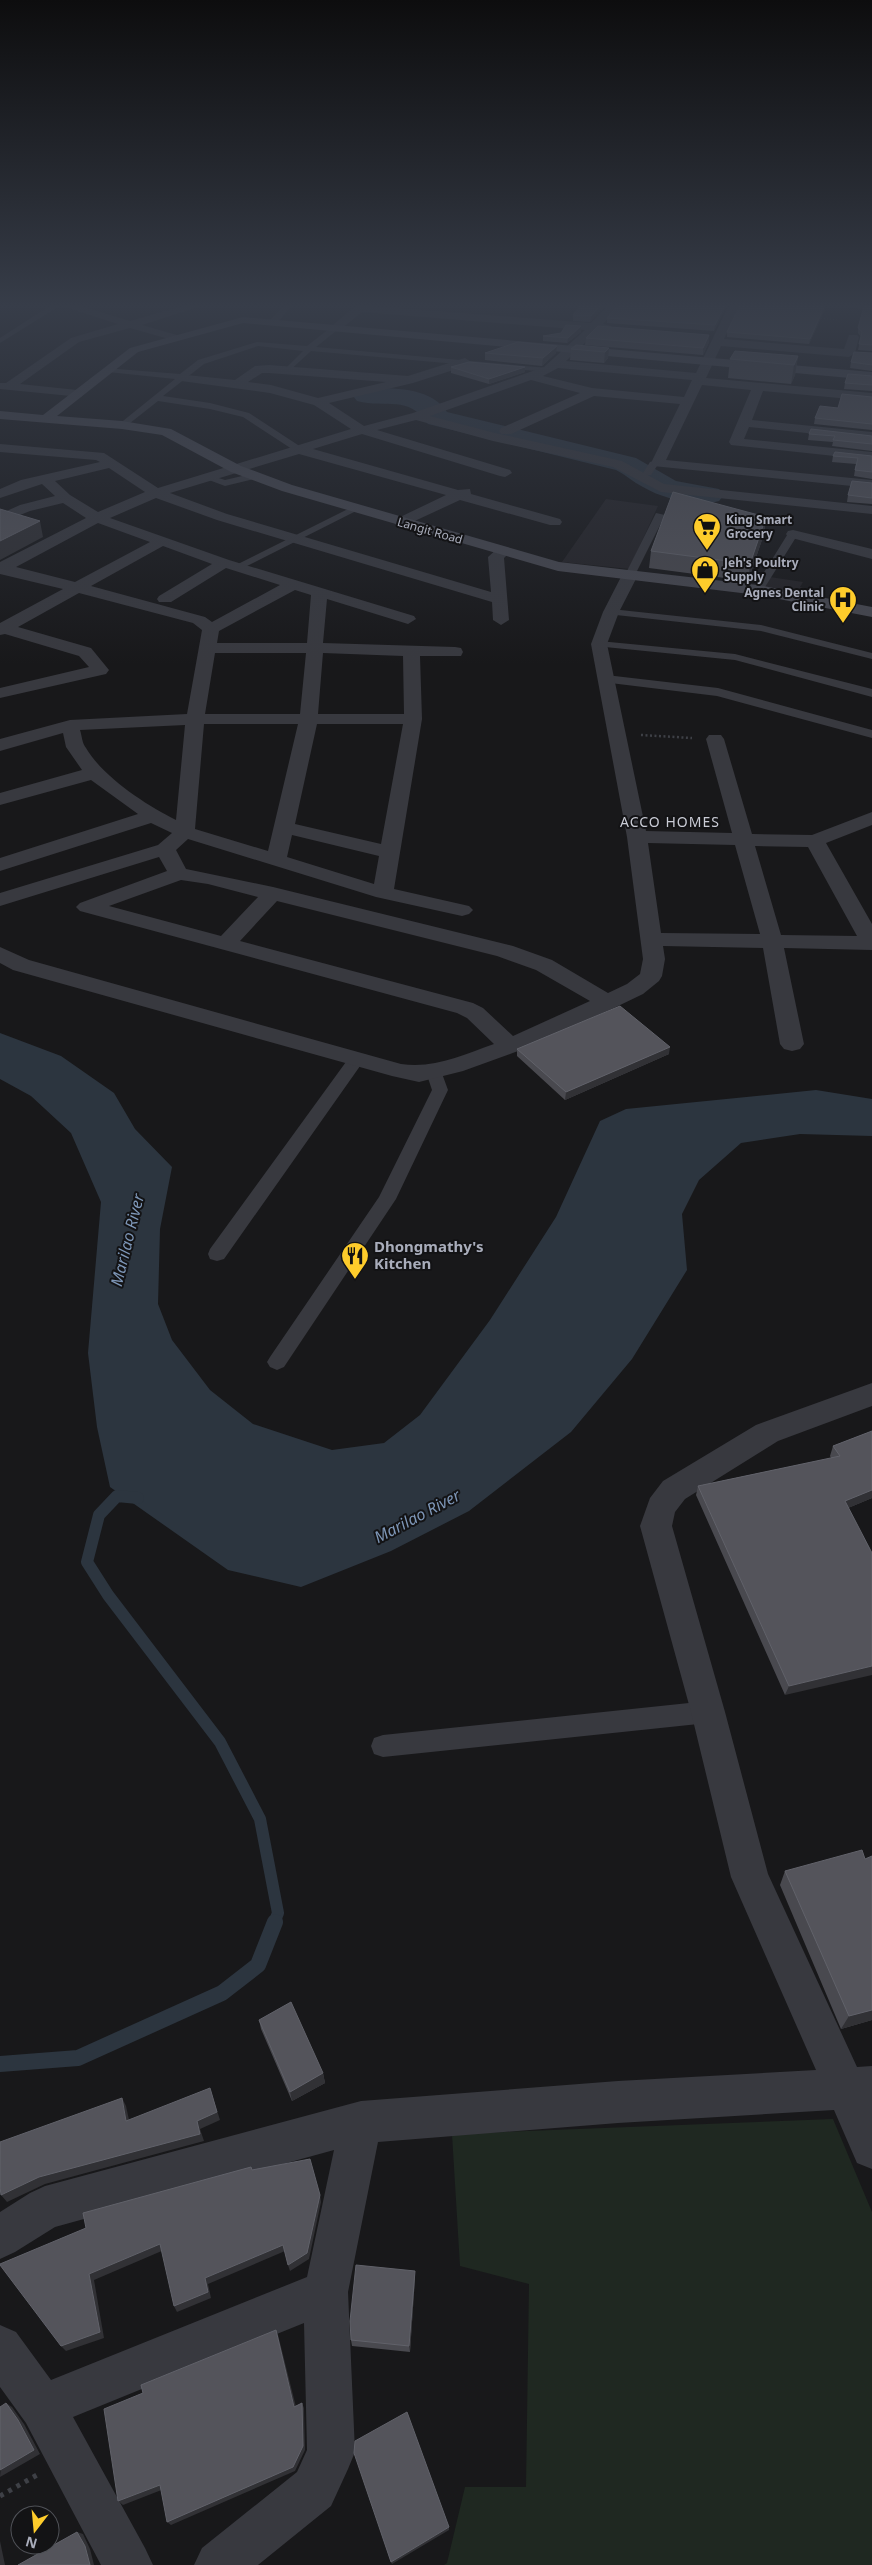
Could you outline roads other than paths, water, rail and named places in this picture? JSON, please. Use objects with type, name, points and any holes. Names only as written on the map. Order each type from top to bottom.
[{"type":"street","name":"Langit Road","points":[[118,425],[166,432],[236,469],[355,509],[558,566],[758,590],[872,612]]},
{"type":"street","points":[[354,425],[362,430],[505,472]]},
{"type":"street","points":[[1,568],[97,518],[156,493],[383,425]]},
{"type":"street","points":[[452,425],[550,450],[617,464],[661,488],[872,510]]},
{"type":"street","points":[[506,431],[520,425]]},
{"type":"street","points":[[675,425],[658,463],[872,484]]},
{"type":"street","points":[[743,425],[736,442],[872,456]]},
{"type":"street","points":[[761,425],[872,436]]},
{"type":"street","points":[[0,448],[99,456],[156,493],[222,517],[298,538],[501,600]]},
{"type":"street","points":[[298,449],[457,496],[555,522]]},
{"type":"street","points":[[401,522],[550,450]]},
{"type":"street","points":[[0,494],[26,483],[112,463]]},
{"type":"street","points":[[0,478],[26,483]]},
{"type":"street","points":[[45,479],[64,498],[97,518],[319,594],[408,618]]},
{"type":"street","points":[[0,519],[25,508],[64,498]]},
{"type":"street","points":[[793,534],[872,554]]},
{"type":"street","points":[[2,629],[162,541]]},
{"type":"street","points":[[501,620],[501,600],[496,557],[502,551]]},
{"type":"street","points":[[165,599],[231,565]]},
{"type":"street","points":[[0,900],[165,849],[185,832],[195,719],[210,639],[199,620],[1,568]]},
{"type":"street","points":[[0,954],[20,965],[400,1071],[419,1074],[434,1072],[510,1046],[635,989],[651,976],[654,959],[652,939],[637,837],[599,644],[611,612],[630,575]]},
{"type":"street","points":[[210,639],[292,585]]},
{"type":"street","points":[[276,861],[309,718],[319,594]]},
{"type":"street","points":[[0,677],[6,691],[100,670],[85,652],[2,629]]},
{"type":"street","points":[[210,639],[315,648],[455,652]]},
{"type":"street","points":[[383,893],[413,719],[411,650]]},
{"type":"street","points":[[0,744],[70,725],[195,719],[413,719]]},
{"type":"street","points":[[70,725],[75,747],[94,773],[153,816],[185,832],[383,893],[462,910]]},
{"type":"street","points":[[715,739],[772,940],[792,1044]]},
{"type":"street","points":[[0,799],[94,773]]},
{"type":"street","points":[[0,865],[153,816]]},
{"type":"street","points":[[637,837],[815,841],[872,818]]},
{"type":"street","points":[[284,827],[390,852]]},
{"type":"street","points":[[652,939],[872,943],[815,841]]},
{"type":"street","points":[[165,849],[179,874]]},
{"type":"street","points":[[510,1046],[475,1014],[465,1008],[87,907],[179,874],[208,878],[505,951],[544,965],[608,1002]]},
{"type":"street","points":[[226,943],[273,893]]},
{"type":"street","points":[[872,1394],[767,1433],[674,1490],[661,1507],[656,1526],[708,1712],[750,1877],[859,2088],[872,2148]]},
{"type":"street","points":[[0,2237],[45,2208],[361,2122],[618,2102],[859,2088]]},
{"type":"street","points":[[219,2565],[314,2489],[331,2452],[326,2292],[361,2122]]},
{"type":"street","points":[[42,2407],[326,2292]]},
{"type":"street","points":[[0,2348],[42,2407],[128,2565]]},
{"type":"lane","points":[[261,425],[298,449]]},
{"type":"lane","points":[[648,473],[653,464],[658,463]]},
{"type":"lane","points":[[206,478],[225,483],[255,476]]},
{"type":"lane","points":[[231,565],[298,538],[355,509]]},
{"type":"lane","points":[[630,575],[660,515]]},
{"type":"lane","points":[[758,590],[793,534]]},
{"type":"lane","points":[[611,612],[762,628],[872,656]]},
{"type":"lane","points":[[599,644],[735,657],[872,693]]},
{"type":"lane","points":[[606,680],[718,692],[872,734]]},
{"type":"lane","points":[[217,1254],[357,1059]]},
{"type":"lane","points":[[277,1362],[387,1199],[440,1090],[434,1072]]},
{"type":"lane","points":[[383,1746],[708,1712]]},
{"type":"water","name":"Marilao River","points":[[0,1033],[61,1056],[114,1093],[135,1129],[172,1167],[160,1229],[158,1304],[172,1340],[210,1390],[253,1424],[332,1450],[384,1443],[420,1415],[490,1320],[556,1217],[600,1121],[626,1109],[816,1090],[872,1099],[872,1136],[800,1134],[741,1143],[699,1180],[682,1214],[687,1270],[632,1359],[571,1432],[469,1511],[391,1551],[301,1587],[228,1570],[110,1487],[97,1427],[88,1353],[101,1202],[71,1133],[31,1096],[0,1079]]},
{"type":"waterway","points":[[465,425],[626,464],[665,487],[709,495]]},
{"type":"waterway","points":[[138,1498],[117,1496],[99,1515],[87,1562],[108,1595],[220,1742],[260,1819],[278,1913],[274,1923]]},
{"type":"waterway","points":[[0,2064],[78,2058],[222,1993],[258,1965],[275,1922]]},
{"type":"place","name":"King Smart Grocery","points":[[707,551]]},
{"type":"place","name":"Jeh's Poultry Supply","points":[[705,594]]},
{"type":"place","name":"Agnes Dental Clinic","points":[[843,624]]},
{"type":"place","name":"Dhongmathy's Kitchen","points":[[355,1280]]},
{"type":"district","name":"ACCO HOMES","points":[[670,822]]}]
